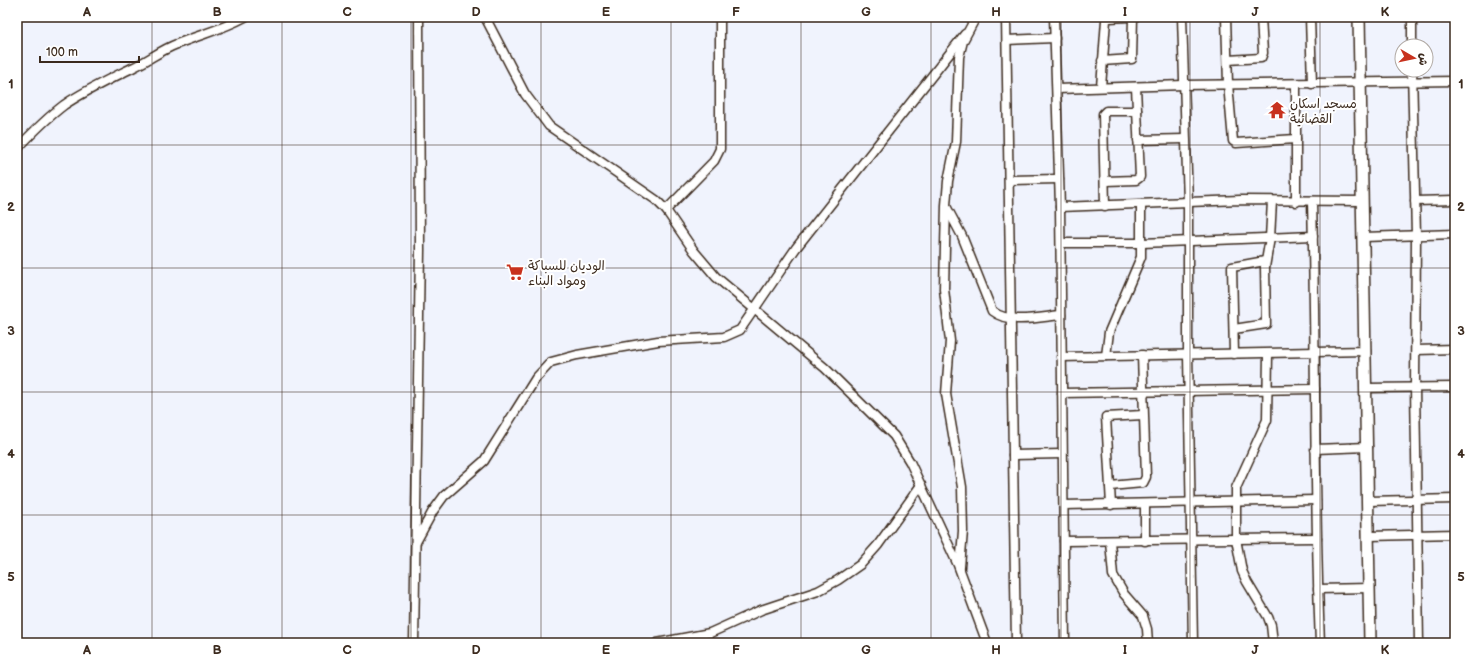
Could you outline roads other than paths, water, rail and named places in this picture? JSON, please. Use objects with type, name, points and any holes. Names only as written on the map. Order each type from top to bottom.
[{"type":"street","points":[[17,148],[42,124],[64,106],[93,87],[135,67],[161,51],[176,44],[208,34],[245,17]]},
{"type":"street","points":[[414,643],[420,250],[419,17]]},
{"type":"street","points":[[485,17],[525,94],[549,126],[648,193],[666,210],[694,251],[716,277],[825,368],[894,436],[910,462],[960,570],[985,641]]},
{"type":"street","points":[[666,210],[714,161],[720,149],[720,17]]},
{"type":"street","points":[[416,542],[433,511],[444,496],[484,461],[536,378],[551,362],[577,355],[658,341],[724,337],[740,330],[746,324],[753,309],[800,242],[965,34],[976,17]]},
{"type":"street","points":[[1006,17],[1010,180],[1016,643]]},
{"type":"street","points":[[1054,17],[1061,243],[1065,643]]},
{"type":"street","points":[[1101,87],[1106,20],[1109,18],[1128,17]]},
{"type":"street","points":[[1102,61],[1132,59],[1132,17]]},
{"type":"street","points":[[1182,17],[1188,203],[1188,355],[1193,643]]},
{"type":"street","points":[[1226,17],[1228,84],[1232,138],[1235,142],[1296,139]]},
{"type":"street","points":[[1228,60],[1261,58],[1261,17]]},
{"type":"street","points":[[1310,17],[1312,84]]},
{"type":"street","points":[[1359,17],[1367,388],[1370,643]]},
{"type":"street","points":[[1412,17],[1412,38]]},
{"type":"street","points":[[960,570],[963,531],[962,487],[946,394],[950,341],[944,289],[946,205],[948,181],[956,142],[959,57],[965,34]]},
{"type":"street","points":[[1007,40],[1055,38]]},
{"type":"street","points":[[1412,81],[1416,235],[1415,387],[1418,500],[1419,643]]},
{"type":"street","points":[[1057,89],[1228,84],[1455,81]]},
{"type":"street","points":[[1296,84],[1296,202]]},
{"type":"street","points":[[1105,181],[1136,180],[1139,178],[1136,86]]},
{"type":"street","points":[[1105,206],[1102,114],[1106,111],[1137,111]]},
{"type":"street","points":[[1138,140],[1185,139]]},
{"type":"street","points":[[1010,180],[1059,179]]},
{"type":"street","points":[[1415,201],[1455,200]]},
{"type":"street","points":[[1060,207],[1272,201],[1362,201]]},
{"type":"street","points":[[1234,329],[1266,324],[1265,261],[1270,238],[1272,201]]},
{"type":"street","points":[[1312,202],[1315,449],[1320,643]]},
{"type":"street","points":[[946,205],[962,236],[991,309],[999,316],[1011,319],[1061,316]]},
{"type":"street","points":[[1106,356],[1109,332],[1140,261],[1142,243],[1141,205]]},
{"type":"street","points":[[1364,237],[1455,234]]},
{"type":"street","points":[[1061,243],[1142,243],[1313,236]]},
{"type":"street","points":[[1234,354],[1232,266],[1265,261]]},
{"type":"street","points":[[1416,350],[1455,349]]},
{"type":"street","points":[[1061,358],[1366,351]]},
{"type":"street","points":[[1268,354],[1269,389],[1267,420],[1237,483],[1236,539],[1242,571],[1246,582],[1268,617],[1271,625],[1273,643]]},
{"type":"street","points":[[1110,486],[1143,483],[1145,480],[1142,355]]},
{"type":"street","points":[[1367,388],[1455,387]]},
{"type":"street","points":[[1062,393],[1315,389]]},
{"type":"street","points":[[1111,505],[1106,417],[1143,415]]},
{"type":"street","points":[[1315,449],[1368,447]]},
{"type":"street","points":[[1014,455],[1062,454]]},
{"type":"street","points":[[657,643],[710,632],[761,610],[818,591],[838,580],[861,564],[878,545],[921,485]]},
{"type":"street","points":[[1368,501],[1455,499]]},
{"type":"street","points":[[1064,505],[1190,504],[1316,500]]},
{"type":"street","points":[[1145,504],[1145,541]]},
{"type":"street","points":[[1369,536],[1455,534]]},
{"type":"street","points":[[1064,541],[1317,538]]},
{"type":"street","points":[[1110,541],[1113,575],[1124,594],[1144,616],[1148,628],[1148,643]]},
{"type":"street","points":[[1318,588],[1370,588]]},
{"type":"place","name":"مسجد اسكان القضائية","points":[[1277,110]]},
{"type":"place","name":"الوديان للسباكة ومواد البناء","points":[[515,272]]}]
